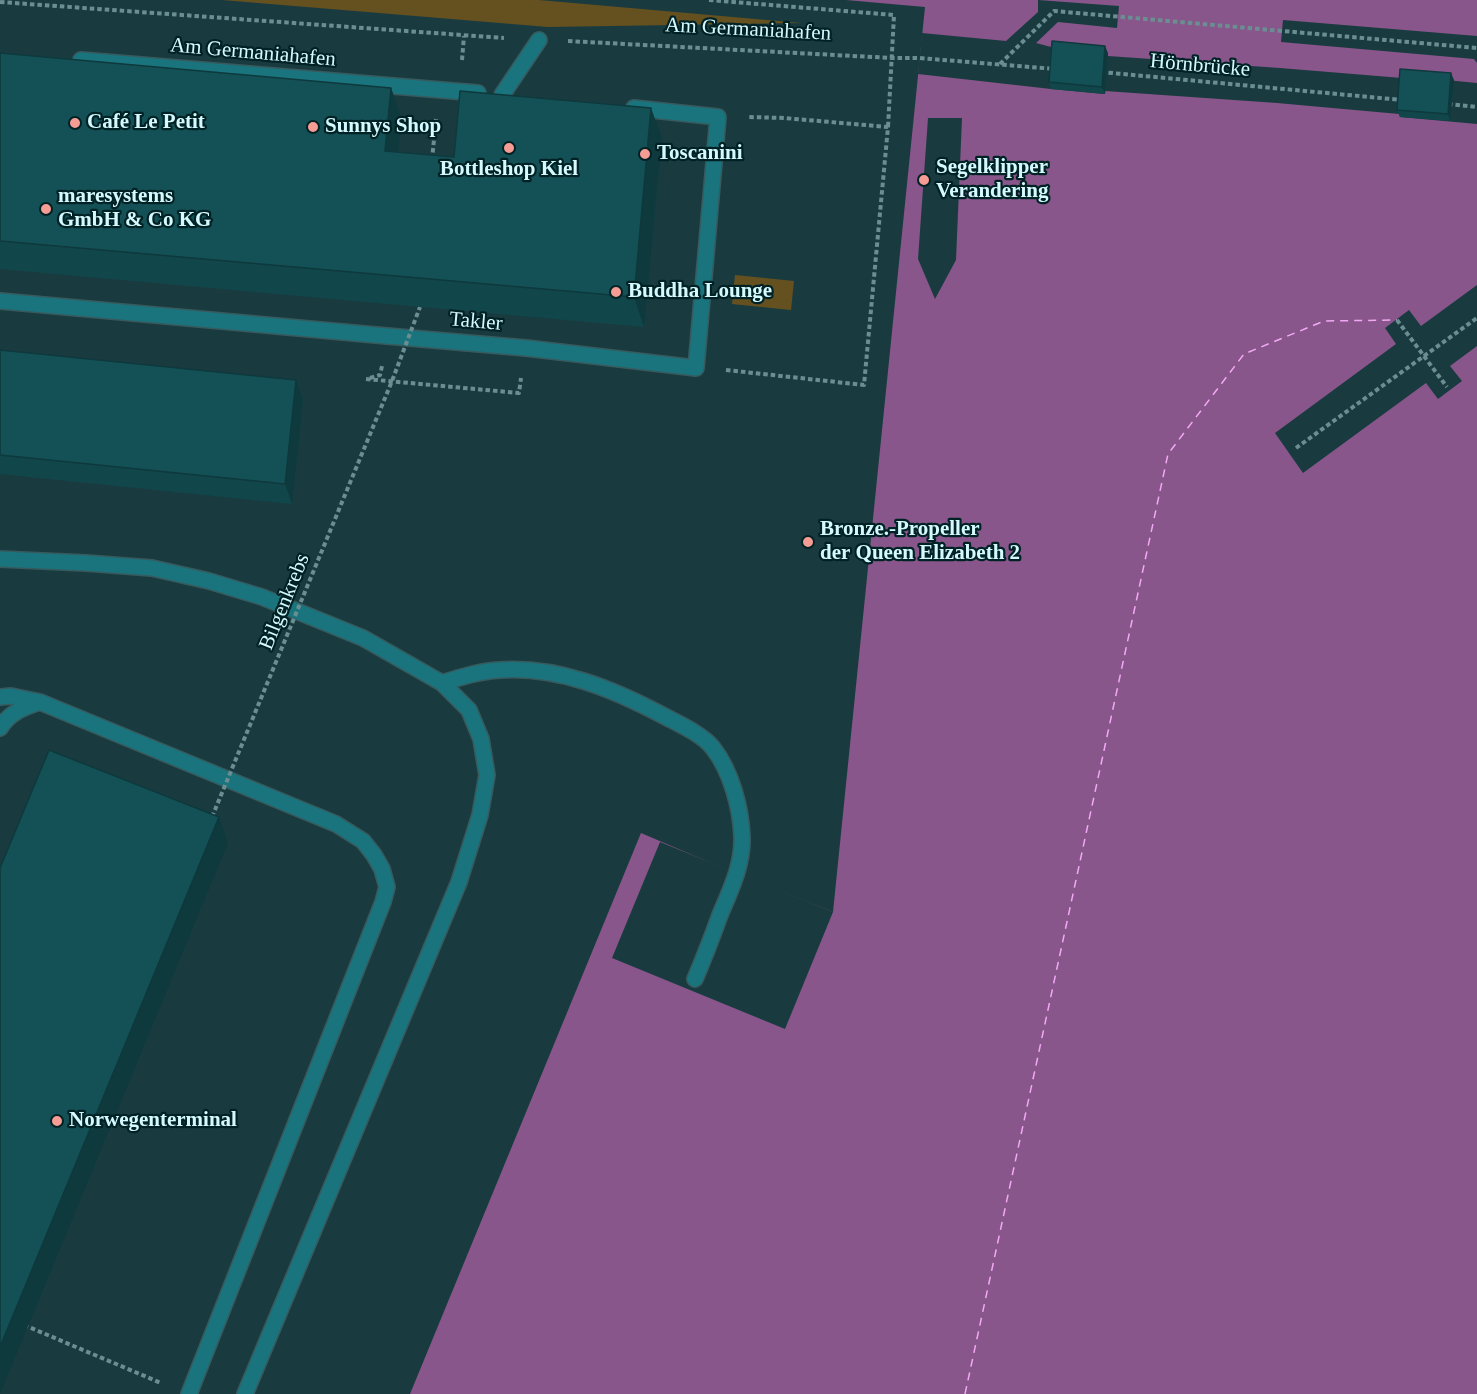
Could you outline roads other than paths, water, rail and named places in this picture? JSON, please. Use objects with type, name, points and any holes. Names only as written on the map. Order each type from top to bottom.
[{"type":"street","name":"Am Germaniahafen","points":[[71,59],[507,96],[539,40]]},
{"type":"street","name":"Takler","points":[[0,301],[526,348],[696,368],[718,117],[615,106]]},
{"type":"street","points":[[0,559],[86,562],[152,568],[209,581],[262,597],[363,638],[442,683],[469,710],[481,739],[487,775],[480,814],[459,882],[245,1394]]},
{"type":"street","points":[[442,683],[471,674],[499,670],[556,673],[596,685],[638,702],[690,729],[711,746],[724,764],[737,800],[742,838],[737,874],[695,979]]},
{"type":"street","points":[[0,697],[11,696],[40,702],[336,824],[363,841],[382,869],[387,887],[189,1394]]},
{"type":"street","points":[[0,728],[4,721],[21,708],[40,702]]},
{"type":"place","name":"Café Le Petit","points":[[75,123]]},
{"type":"place","name":"Sunnys Shop","points":[[313,127]]},
{"type":"place","name":"Bottleshop Kiel","points":[[509,148]]},
{"type":"place","name":"Toscanini","points":[[645,154]]},
{"type":"place","name":"Segelklipper Verandering","points":[[924,180]]},
{"type":"place","name":"maresystems GmbH & Co KG","points":[[46,209]]},
{"type":"place","name":"Buddha Lounge","points":[[616,292]]},
{"type":"place","name":"Bronze.-Propeller der Queen Elizabeth 2","points":[[808,542]]},
{"type":"place","name":"Norwegenterminal","points":[[57,1121]]}]
